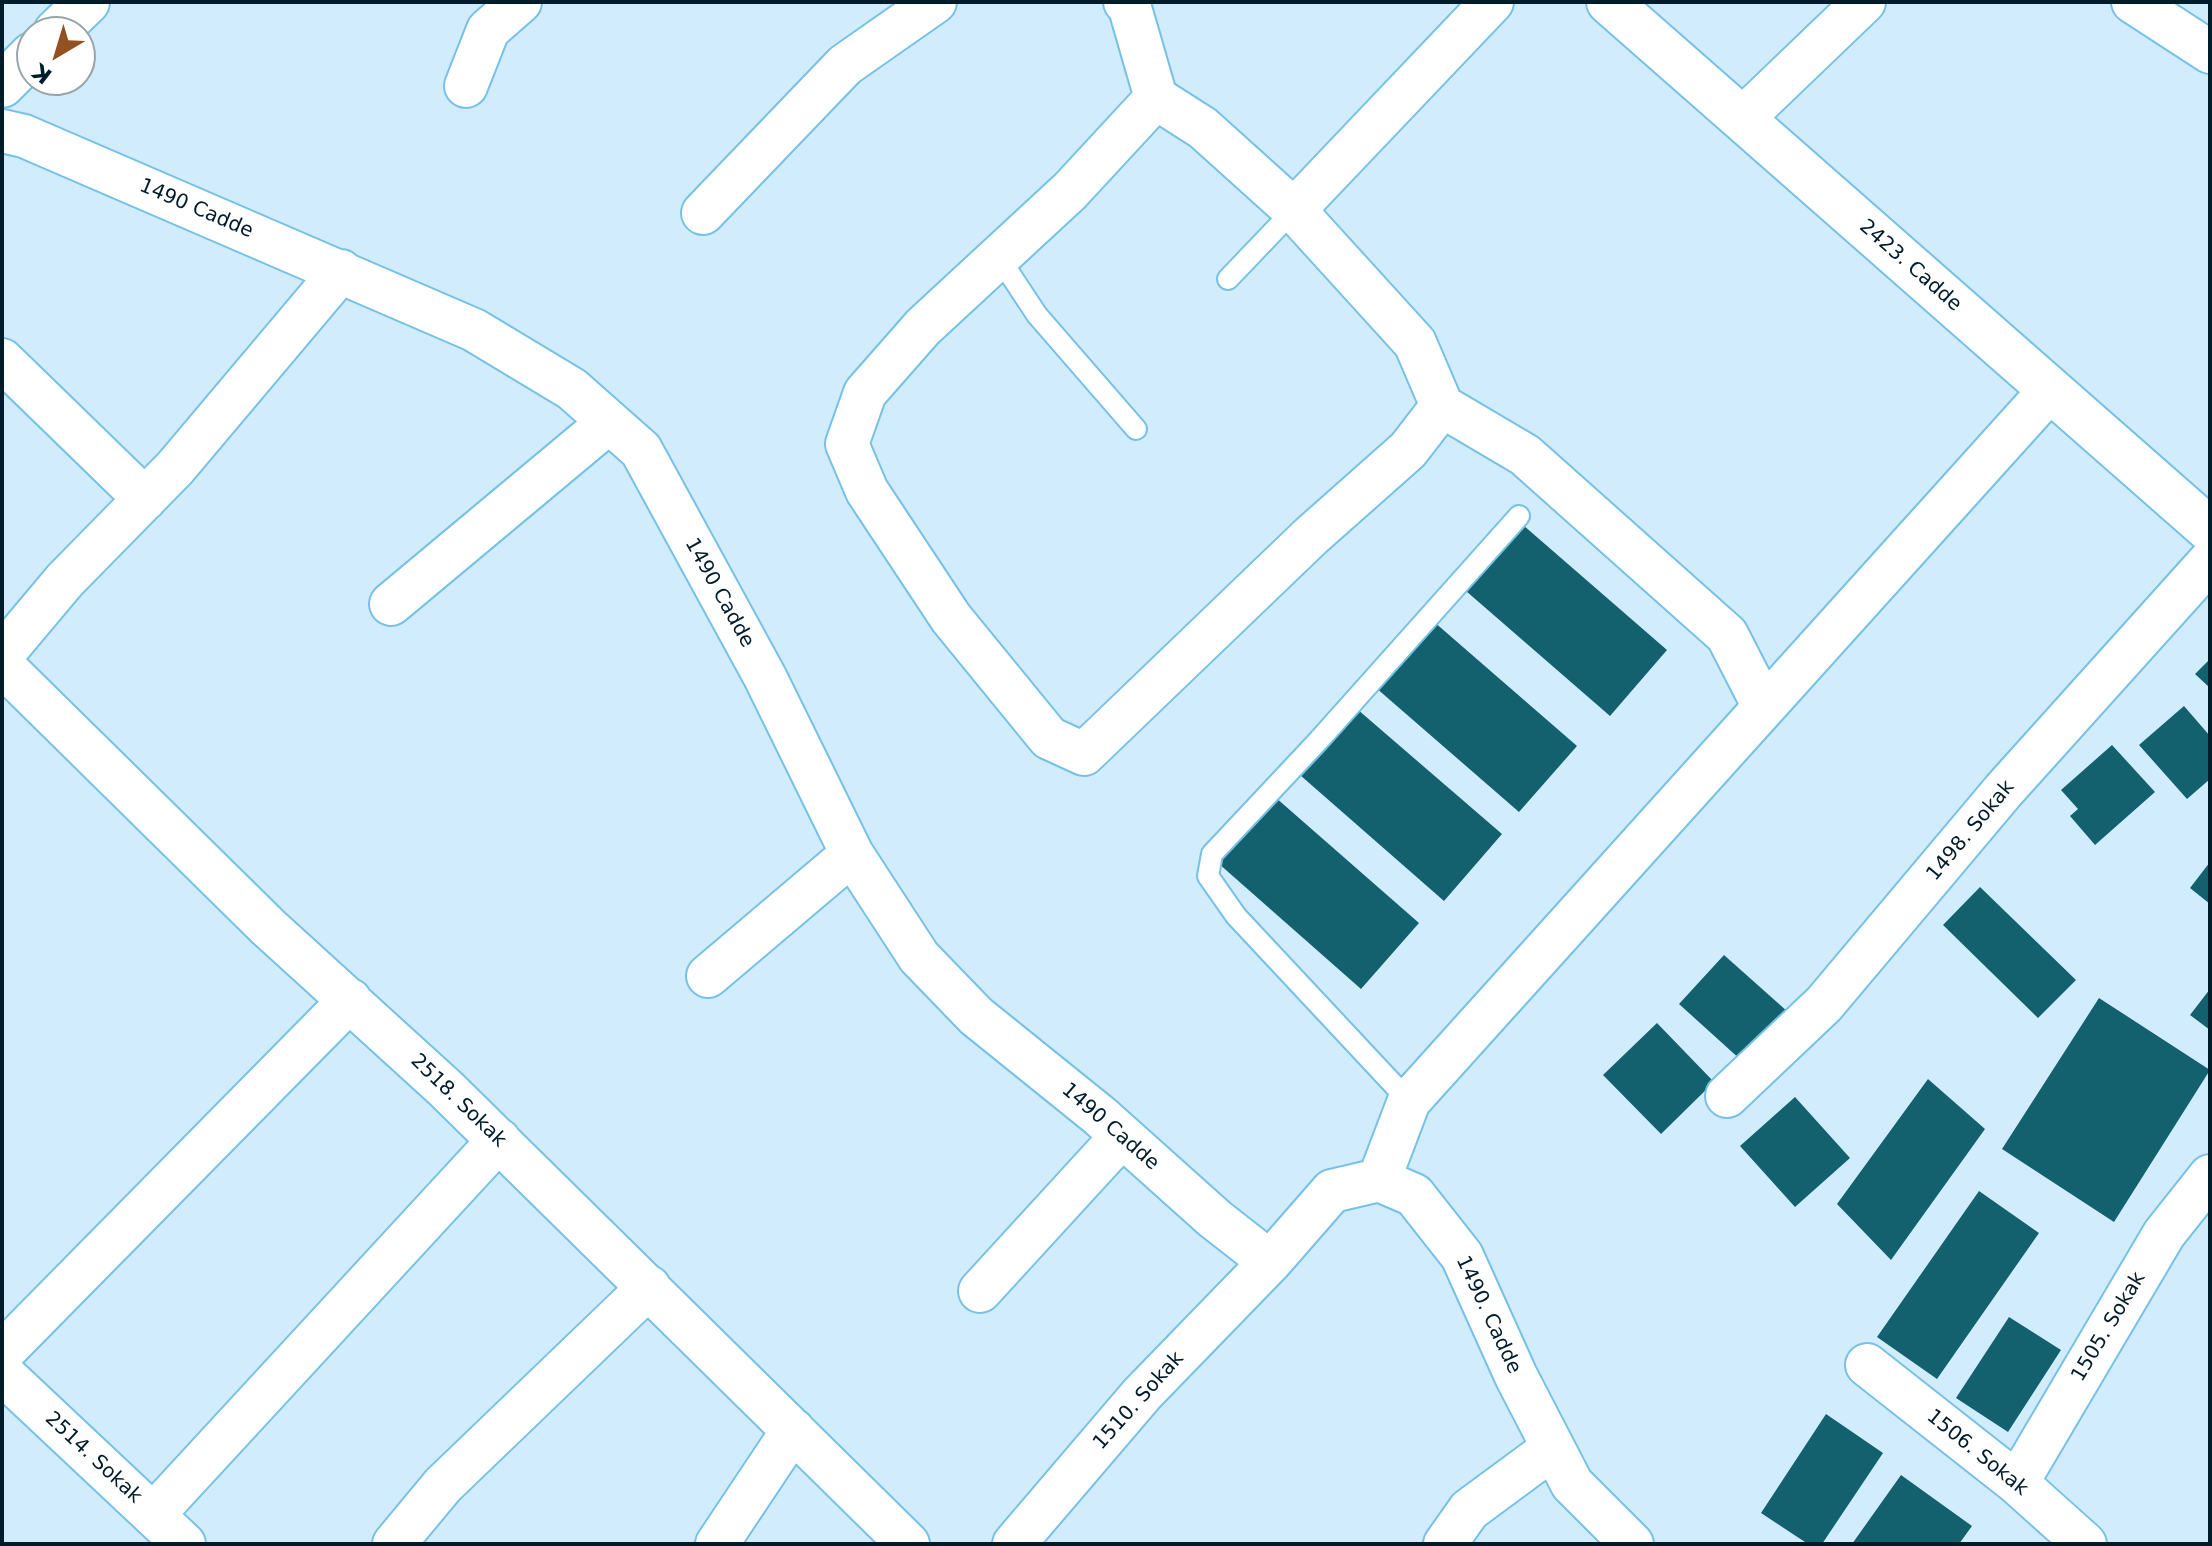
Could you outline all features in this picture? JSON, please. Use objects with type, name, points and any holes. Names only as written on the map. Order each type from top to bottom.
[{"type":"main road","points":[[73,16],[87,2]]},
{"type":"main road","name":"2423. Cadde","points":[[1609,2],[2210,530]]},
{"type":"street","points":[[466,86],[488,30],[520,2]]},
{"type":"street","points":[[703,213],[845,65],[935,2]]},
{"type":"street","points":[[1125,2],[1130,8],[1156,98],[1203,128],[1294,210],[1415,343],[1442,406],[1525,455],[1727,635],[1764,707]]},
{"type":"street","points":[[1294,210],[1492,2]]},
{"type":"street","points":[[1742,119],[1864,2]]},
{"type":"street","points":[[2133,2],[2210,52]]},
{"type":"street","points":[[1156,98],[1070,191],[923,327],[865,393],[847,444],[867,491],[951,618],[1049,738],[1084,754],[1311,536],[1408,450],[1442,406]]},
{"type":"street","name":"1490 Cadde","points":[[2,131],[24,136],[474,330],[572,389],[641,450],[765,677],[852,854],[919,957],[976,1016],[1270,1262]]},
{"type":"street","points":[[2,655],[65,580],[175,468],[341,271]]},
{"type":"street","points":[[2,360],[145,499]]},
{"type":"street","points":[[1270,1262],[1332,1191],[1379,1180],[1409,1101],[2051,389]]},
{"type":"street","points":[[391,604],[609,422]]},
{"type":"street","name":"1498. Sokak","points":[[1727,1096],[1824,1004],[2004,790],[2210,561]]},
{"type":"street","name":"2518. Sokak","points":[[2,665],[268,927],[499,1140],[908,1544]]},
{"type":"street","points":[[708,976],[852,854]]},
{"type":"street","points":[[2,1353],[350,1000]]},
{"type":"street","points":[[980,1291],[1122,1136]]},
{"type":"street","points":[[153,1515],[499,1140]]},
{"type":"street","name":"1505. Sokak","points":[[2017,1483],[2164,1234],[2210,1176]]},
{"type":"street","name":"1490. Cadde","points":[[1379,1180],[1414,1195],[1462,1256],[1516,1376],[1572,1484],[1632,1544]]},
{"type":"street","name":"1510. Sokak","points":[[1014,1544],[1142,1394],[1270,1262]]},
{"type":"street","points":[[394,1544],[443,1485],[649,1287]]},
{"type":"street","name":"1506. Sokak","points":[[1867,1365],[2017,1483],[2085,1544]]},
{"type":"street","name":"2514. Sokak","points":[[2,1373],[184,1544]]},
{"type":"street","points":[[717,1544],[793,1430]]},
{"type":"street","points":[[1445,1544],[1469,1510],[1553,1448]]},
{"type":"lane","points":[[1228,279],[1294,210]]},
{"type":"lane","points":[[998,256],[1037,315],[1136,429]]},
{"type":"lane","points":[[1409,1101],[1236,916],[1208,876],[1212,854],[1319,740],[1519,516]]},
{"type":"building","points":[[1523,525],[1667,650],[1610,716],[1466,591]]},
{"type":"building","points":[[1433,621],[1577,746],[1519,812],[1375,687]]},
{"type":"building","points":[[2210,659],[2210,688],[2195,674]]},
{"type":"building","points":[[2184,706],[2210,736],[2210,779],[2187,799],[2139,745]]},
{"type":"building","points":[[1357,709],[1502,834],[1444,901],[1300,775]]},
{"type":"building","points":[[2112,745],[2155,792],[2095,845],[2070,816],[2078,809],[2061,790]]},
{"type":"building","points":[[1275,797],[1419,923],[1361,989],[1218,863]]},
{"type":"building","points":[[2210,862],[2210,904],[2190,888]]},
{"type":"building","points":[[1980,887],[2076,980],[2038,1018],[1943,925]]},
{"type":"building","points":[[1724,955],[1788,1012],[1742,1061],[1679,1004]]},
{"type":"building","points":[[2210,989],[2210,1030],[2190,1015]]},
{"type":"building","points":[[2099,998],[2210,1070],[2114,1222],[2002,1149]]},
{"type":"building","points":[[1657,1023],[1714,1082],[1661,1134],[1603,1075]]},
{"type":"building","points":[[1928,1079],[1985,1129],[1891,1260],[1837,1204]]},
{"type":"building","points":[[1795,1097],[1850,1158],[1795,1207],[1740,1146]]},
{"type":"building","points":[[1979,1191],[2039,1233],[1937,1379],[1877,1337]]},
{"type":"building","points":[[2009,1317],[2061,1350],[2008,1432],[1956,1398]]},
{"type":"building","points":[[1826,1414],[1883,1453],[1822,1544],[1808,1544],[1761,1513]]},
{"type":"building","points":[[1901,1475],[1972,1526],[1959,1544],[1852,1544]]}]
